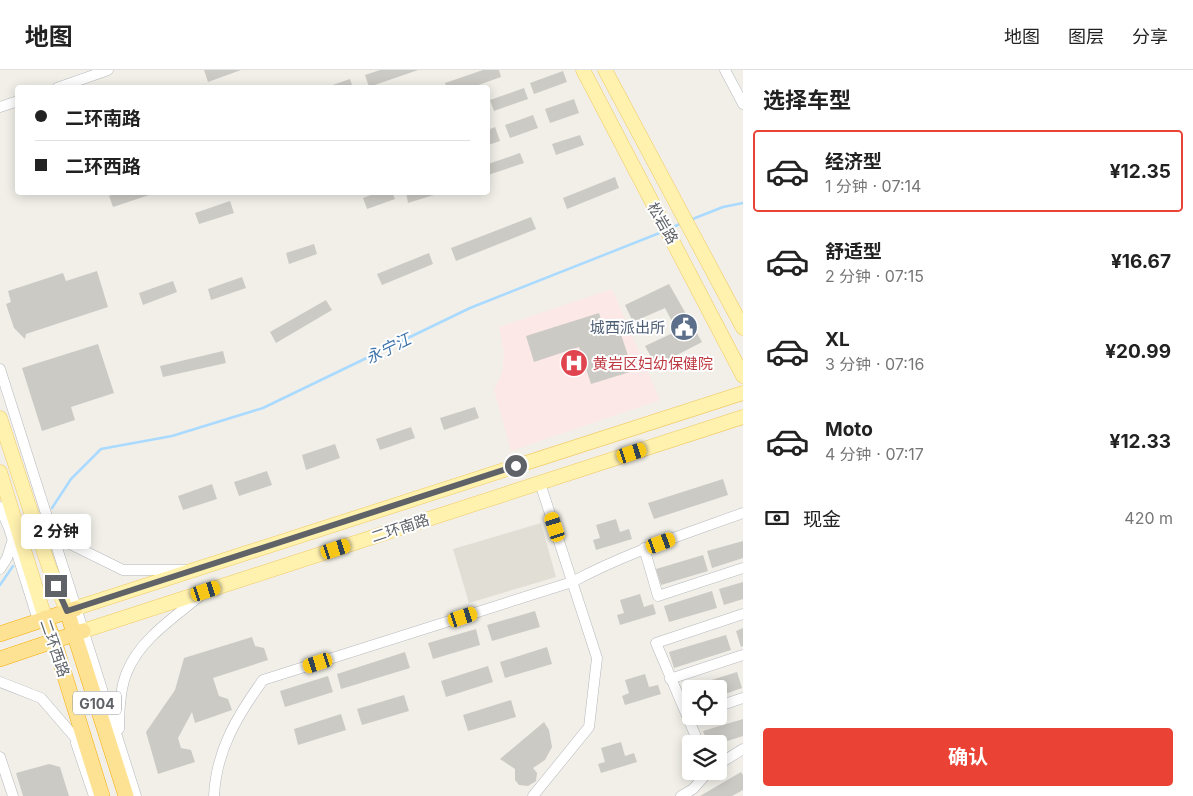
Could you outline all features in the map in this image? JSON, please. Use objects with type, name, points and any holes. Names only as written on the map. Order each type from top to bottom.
[{"type":"highway","name":"二环南路","points":[[0,634],[72,610]]},
{"type":"highway","name":"二环西路","points":[[72,610],[126,796]]},
{"type":"highway","name":"二环西路","points":[[41,619],[54,641],[102,796]]},
{"type":"highway","name":"二环南路","points":[[0,659],[79,632]]},
{"type":"main road","name":"松岩路","points":[[583,70],[654,209],[675,242],[743,376]]},
{"type":"main road","name":"松岩路","points":[[605,70],[743,328]]},
{"type":"main road","name":"二环南路","points":[[72,610],[743,393]]},
{"type":"main road","name":"二环南路","points":[[79,632],[743,417]]},
{"type":"main road","name":"二环西路","points":[[0,418],[49,567],[72,610]]},
{"type":"main road","name":"二环西路","points":[[0,472],[41,619]]},
{"type":"street","points":[[66,85],[108,70]]},
{"type":"street","points":[[725,70],[743,104]]},
{"type":"street","points":[[0,107],[15,102]]},
{"type":"street","points":[[0,369],[51,529],[72,610]]},
{"type":"street","points":[[533,796],[589,727],[597,658],[540,483]]},
{"type":"street","points":[[0,507],[41,619]]},
{"type":"street","points":[[214,796],[215,779],[222,749],[240,712],[263,680],[572,582],[598,568],[644,548],[743,513]]},
{"type":"street","points":[[51,529],[60,539],[123,570],[196,570]]},
{"type":"street","points":[[0,569],[7,558],[13,540]]},
{"type":"street","points":[[644,548],[658,596],[743,568]]},
{"type":"street","points":[[120,740],[119,711],[127,672],[146,642],[206,591]]},
{"type":"street","points":[[682,702],[670,679],[656,643],[743,614]]},
{"type":"street","points":[[79,632],[120,740],[136,796]]},
{"type":"street","points":[[670,679],[743,655]]},
{"type":"street","points":[[0,682],[41,698],[90,755]]},
{"type":"street","points":[[727,703],[743,698]]},
{"type":"street","points":[[75,737],[94,796]]},
{"type":"street","points":[[727,759],[743,749]]},
{"type":"street","points":[[0,757],[13,796]]},
{"type":"street","points":[[682,796],[693,789],[701,780]]},
{"type":"shaded area","name":"黄岩区妇幼保健院","points":[[612,289],[660,400],[511,451],[494,389],[502,373],[504,353],[499,327]]},
{"type":"shaded area","points":[[541,523],[556,577],[469,603],[453,549]]},
{"type":"building","points":[[204,70],[241,70],[208,82]]},
{"type":"building","points":[[380,70],[418,70],[375,85],[368,85],[365,75]]},
{"type":"building","points":[[483,70],[499,70],[501,77],[478,85],[446,85],[445,83]]},
{"type":"building","points":[[563,71],[567,82],[534,94],[530,83]]},
{"type":"building","points":[[350,79],[352,85],[333,85]]},
{"type":"building","points":[[524,88],[528,99],[494,111],[490,100]]},
{"type":"building","points":[[574,99],[579,113],[550,123],[545,109]]},
{"type":"building","points":[[533,115],[538,128],[510,138],[505,125]]},
{"type":"building","points":[[495,127],[500,141],[490,144],[490,129]]},
{"type":"building","points":[[580,135],[584,145],[556,155],[552,144]]},
{"type":"building","points":[[520,153],[524,163],[490,174],[490,163]]},
{"type":"building","points":[[615,177],[619,188],[567,209],[563,198]]},
{"type":"building","points":[[112,195],[149,195],[113,207],[109,196]]},
{"type":"building","points":[[371,195],[393,195],[395,199],[367,209],[363,198]]},
{"type":"building","points":[[407,195],[434,195],[408,203]]},
{"type":"building","points":[[230,201],[234,213],[199,224],[195,213]]},
{"type":"building","points":[[531,217],[536,229],[456,261],[451,248]]},
{"type":"building","points":[[314,244],[317,254],[289,264],[286,253]]},
{"type":"building","points":[[429,253],[433,264],[382,285],[377,274]]},
{"type":"building","points":[[97,271],[108,307],[26,334],[25,339],[14,328],[6,304],[11,302],[8,291],[63,273],[66,281]]},
{"type":"building","points":[[242,277],[246,288],[211,300],[208,289]]},
{"type":"building","points":[[173,281],[177,292],[143,305],[139,293]]},
{"type":"building","name":"城西派出所","points":[[669,284],[702,342],[656,366],[645,346],[677,331],[665,308],[633,322],[625,305]]},
{"type":"building","points":[[326,300],[332,310],[276,343],[270,332]]},
{"type":"building","points":[[599,313],[602,323],[616,319],[633,371],[591,384],[579,347],[534,362],[526,336]]},
{"type":"building","points":[[98,344],[114,393],[71,407],[75,420],[42,431],[22,368]]},
{"type":"building","points":[[223,351],[226,363],[163,377],[160,366]]},
{"type":"building","points":[[475,407],[479,418],[444,430],[440,418]]},
{"type":"building","points":[[411,427],[415,438],[380,450],[376,439]]},
{"type":"building","points":[[335,444],[340,458],[306,470],[302,455]]},
{"type":"building","points":[[267,471],[272,485],[239,496],[234,482]]},
{"type":"building","points":[[723,479],[728,495],[654,519],[648,503]]},
{"type":"building","points":[[212,484],[217,499],[183,510],[178,496]]},
{"type":"building","points":[[616,519],[620,532],[629,529],[632,539],[596,550],[593,540],[600,538],[596,525]]},
{"type":"building","points":[[743,541],[743,558],[712,568],[707,551]]},
{"type":"building","points":[[703,555],[708,571],[661,585],[656,569]]},
{"type":"building","points":[[743,582],[743,599],[724,605],[719,589]]},
{"type":"building","points":[[712,591],[717,608],[669,622],[664,606]]},
{"type":"building","points":[[640,594],[644,607],[653,604],[656,614],[620,625],[617,615],[624,613],[620,600]]},
{"type":"building","points":[[535,611],[540,627],[492,641],[487,625]]},
{"type":"building","points":[[743,628],[743,646],[741,647],[736,631]]},
{"type":"building","points":[[476,629],[480,645],[433,659],[428,643]]},
{"type":"building","points":[[726,635],[731,650],[674,668],[669,652]]},
{"type":"building","points":[[252,637],[255,646],[264,648],[268,660],[213,678],[219,696],[228,699],[232,710],[195,723],[192,712],[178,738],[181,748],[191,750],[195,762],[158,774],[146,732],[175,690],[184,658]]},
{"type":"building","points":[[547,647],[552,664],[505,678],[500,662]]},
{"type":"building","points":[[405,652],[410,668],[341,689],[337,674]]},
{"type":"building","points":[[488,666],[493,682],[446,697],[441,681]]},
{"type":"building","points":[[737,672],[742,688],[727,693],[727,680],[712,680]]},
{"type":"building","points":[[645,674],[649,687],[658,685],[661,694],[625,705],[622,696],[629,693],[625,680]]},
{"type":"building","points":[[328,676],[333,692],[285,707],[280,691]]},
{"type":"building","points":[[404,695],[409,711],[362,725],[357,709]]},
{"type":"building","points":[[511,700],[516,717],[468,731],[463,715]]},
{"type":"building","points":[[341,714],[346,730],[298,745],[294,729]]},
{"type":"building","points":[[743,719],[743,736],[727,741],[727,735],[704,735],[703,731]]},
{"type":"building","points":[[544,722],[549,730],[552,747],[545,760],[533,768],[537,773],[536,781],[528,786],[519,785],[515,780],[515,769],[500,759]]},
{"type":"building","points":[[621,742],[625,756],[634,753],[637,762],[601,773],[598,764],[605,762],[601,748]]},
{"type":"building","points":[[49,764],[60,767],[69,796],[23,796],[16,773]]},
{"type":"building","points":[[741,772],[743,775],[743,790],[732,796],[700,796]]},
{"type":"waterway","name":"永宁江","points":[[690,220],[723,207],[743,203]]},
{"type":"waterway","name":"永宁江","points":[[671,228],[682,223]]},
{"type":"waterway","name":"永宁江","points":[[52,508],[71,479],[101,449],[172,436],[263,408],[470,308],[662,232]]},
{"type":"waterway","name":"永宁江","points":[[0,585],[13,566]]},
{"type":"place","name":"城西派出所","points":[[684,327]]},
{"type":"place","name":"黄岩区妇幼保健院","points":[[574,363]]},
{"type":"route","points":[[56,586],[67,611],[516,466]]}]
